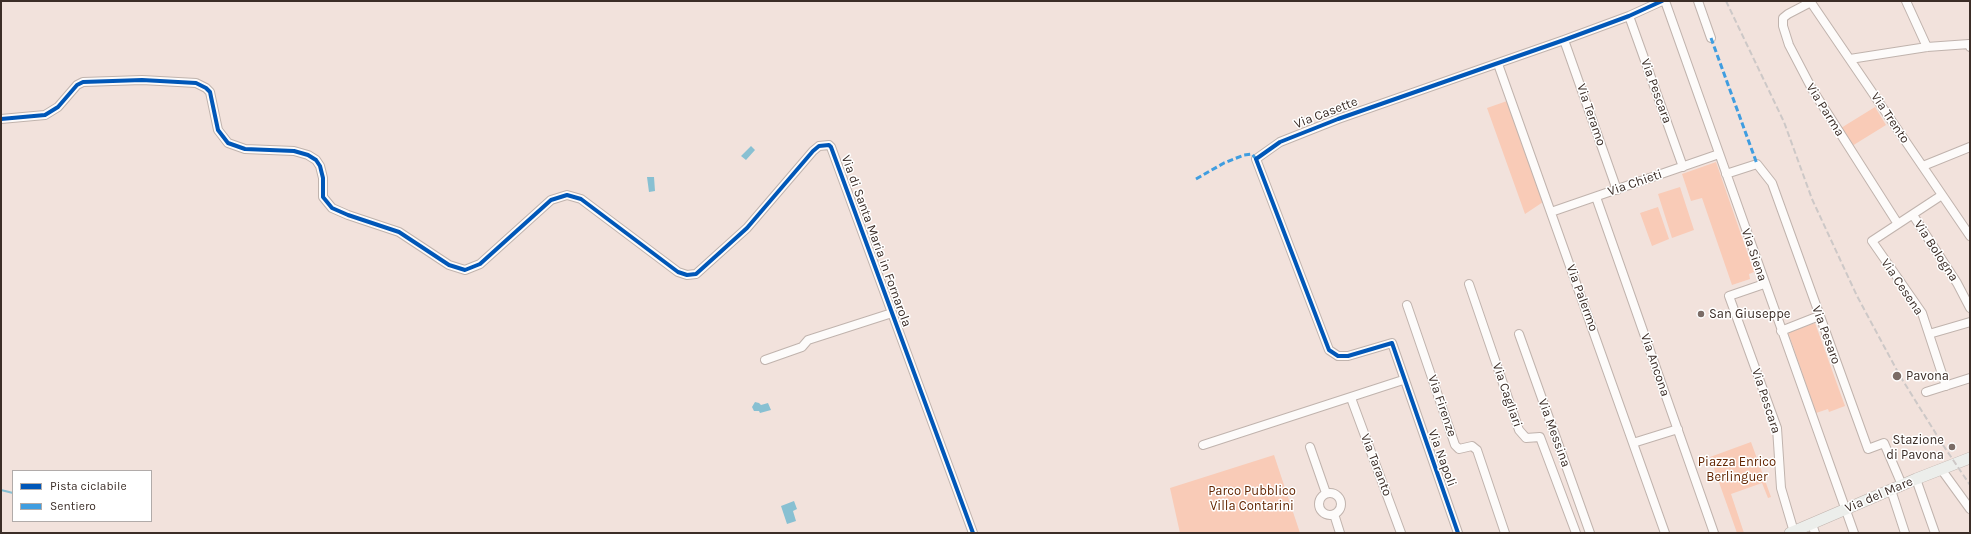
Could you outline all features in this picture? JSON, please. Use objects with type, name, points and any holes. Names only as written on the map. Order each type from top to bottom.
[{"type":"main road","name":"Via del Mare","points":[[1792,532],[1814,529],[1847,509],[1916,479],[1970,458]]},
{"type":"street","name":"Via Casette","points":[[1392,344],[1348,356],[1338,356],[1328,350],[1256,159],[1280,142],[1351,114],[1498,64],[1629,16],[1663,1]]},
{"type":"street","name":"Via Siena","points":[[1663,1],[1719,154],[1781,331],[1847,509],[1854,533]]},
{"type":"street","points":[[1698,1],[1711,38]]},
{"type":"street","points":[[1906,1],[1927,47]]},
{"type":"street","name":"Via Trento","points":[[1810,2],[1924,166],[1970,236]]},
{"type":"street","name":"Via Parma","points":[[1810,2],[1783,18],[1782,24],[1789,45],[1812,89],[1898,224]]},
{"type":"street","name":"Via Pescara","points":[[1629,16],[1683,167]]},
{"type":"street","name":"Via Teramo","points":[[1564,40],[1617,190]]},
{"type":"street","points":[[1850,59],[1927,47],[1969,44],[1970,47]]},
{"type":"street","name":"Via Palermo","points":[[1498,64],[1665,533]]},
{"type":"street","name":"Via di Santa Maria in Fornarola","points":[[1,119],[45,115],[61,103],[76,85],[83,82],[142,80],[196,83],[206,88],[210,92],[218,130],[228,143],[245,149],[294,151],[308,155],[316,160],[320,166],[323,178],[323,197],[332,208],[342,213],[399,232],[456,268],[467,270],[476,267],[542,207],[555,198],[563,195],[578,198],[678,272],[690,276],[699,273],[747,228],[812,151],[819,146],[829,145],[973,533]]},
{"type":"street","points":[[1924,166],[1970,147]]},
{"type":"street","name":"Via Chieti","points":[[1551,212],[1719,154]]},
{"type":"street","name":"Via Pesaro","points":[[1726,174],[1757,164],[1772,183],[1868,449],[1884,442],[1896,488]]},
{"type":"street","points":[[1898,224],[1942,195]]},
{"type":"street","name":"Via Ancona","points":[[1596,197],[1714,533]]},
{"type":"street","name":"Via Bologna","points":[[1913,215],[1970,308]]},
{"type":"street","name":"Via Cesena","points":[[1898,224],[1872,241],[1920,310],[1946,386]]},
{"type":"street","name":"Via Cagliari","points":[[1469,284],[1518,430],[1526,438],[1540,437]]},
{"type":"street","name":"Via Pescara","points":[[1764,284],[1729,296],[1776,428],[1781,488],[1792,532]]},
{"type":"street","name":"Via Firenze","points":[[1407,305],[1455,445],[1459,449],[1472,446],[1477,450],[1505,533]]},
{"type":"street","points":[[765,360],[802,347],[808,340],[892,314]]},
{"type":"street","points":[[1781,331],[1819,316]]},
{"type":"street","points":[[1929,334],[1970,322]]},
{"type":"street","name":"Via Messina","points":[[1519,334],[1590,533]]},
{"type":"street","name":"Via Napoli","points":[[1392,344],[1403,380],[1458,533]]},
{"type":"street","points":[[1926,392],[1970,378]]},
{"type":"street","points":[[1203,445],[1403,380]]},
{"type":"street","name":"Via Taranto","points":[[1351,398],[1401,533]]},
{"type":"street","points":[[1633,443],[1678,429]]},
{"type":"street","points":[[1554,433],[1540,437],[1576,533]]},
{"type":"street","points":[[1310,447],[1326,493]]},
{"type":"street","points":[[1941,469],[1970,509]]},
{"type":"street","points":[[1916,479],[1935,533]]},
{"type":"street","points":[[1896,488],[1905,533]]},
{"type":"street","points":[[1326,493],[1337,495],[1341,502],[1340,509],[1334,514],[1323,513],[1319,507],[1320,497],[1326,493]]},
{"type":"street","points":[[1334,514],[1340,533]]},
{"type":"green space","points":[[1507,101],[1543,202],[1525,214],[1487,108]]},
{"type":"green space","points":[[1875,107],[1886,125],[1852,146],[1841,128]]},
{"type":"green space","points":[[1716,162],[1754,272],[1749,274],[1750,279],[1732,285],[1702,198],[1691,201],[1682,174]]},
{"type":"green space","points":[[1680,187],[1694,230],[1672,238],[1658,194]]},
{"type":"green space","points":[[1658,207],[1669,239],[1652,246],[1640,213]]},
{"type":"green space","points":[[1815,323],[1845,406],[1829,412],[1828,409],[1816,413],[1788,332]]},
{"type":"green space","name":"Piazza Enrico Berlinguer","points":[[1751,442],[1771,497],[1768,498],[1762,483],[1731,494],[1744,533],[1737,533],[1710,457]]},
{"type":"green space","name":"Parco Pubblico Villa Contarini","points":[[1274,455],[1300,533],[1180,533],[1170,488]]},
{"type":"water","points":[[751,146],[755,150],[746,160],[741,156]]},
{"type":"water","points":[[647,177],[654,177],[655,191],[649,192]]},
{"type":"water","points":[[755,402],[761,405],[768,403],[771,410],[760,413],[759,411],[754,411],[752,407]]},
{"type":"water","points":[[794,501],[797,509],[793,511],[796,521],[787,524],[781,506]]},
{"type":"waterway","points":[[1,490],[12,493]]},
{"type":"railway","points":[[1726,1],[1784,122],[1812,199],[1857,296],[1900,376],[1970,485]]},
{"type":"marked path","points":[[1711,38],[1757,164]]},
{"type":"marked path","points":[[1196,179],[1224,163],[1244,155],[1252,154],[1256,159]]},
{"type":"cycle path","points":[[1458,533],[1392,343],[1348,356],[1338,356],[1329,350],[1256,159],[1280,142],[1338,119],[1564,40],[1629,16],[1662,1]]},
{"type":"cycle path","points":[[1,119],[45,115],[58,107],[77,85],[83,82],[142,80],[196,83],[206,88],[210,92],[218,130],[228,143],[245,149],[294,151],[308,155],[316,160],[320,166],[323,178],[323,197],[332,208],[399,232],[449,265],[465,270],[480,264],[551,200],[567,195],[581,199],[678,272],[687,275],[696,274],[747,228],[813,151],[819,146],[829,145],[973,533]]},
{"type":"place","name":"San Giuseppe","points":[[1701,314]]},
{"type":"place","name":"Pavona","points":[[1897,376]]},
{"type":"place","name":"Stazione di Pavona","points":[[1952,447]]}]
